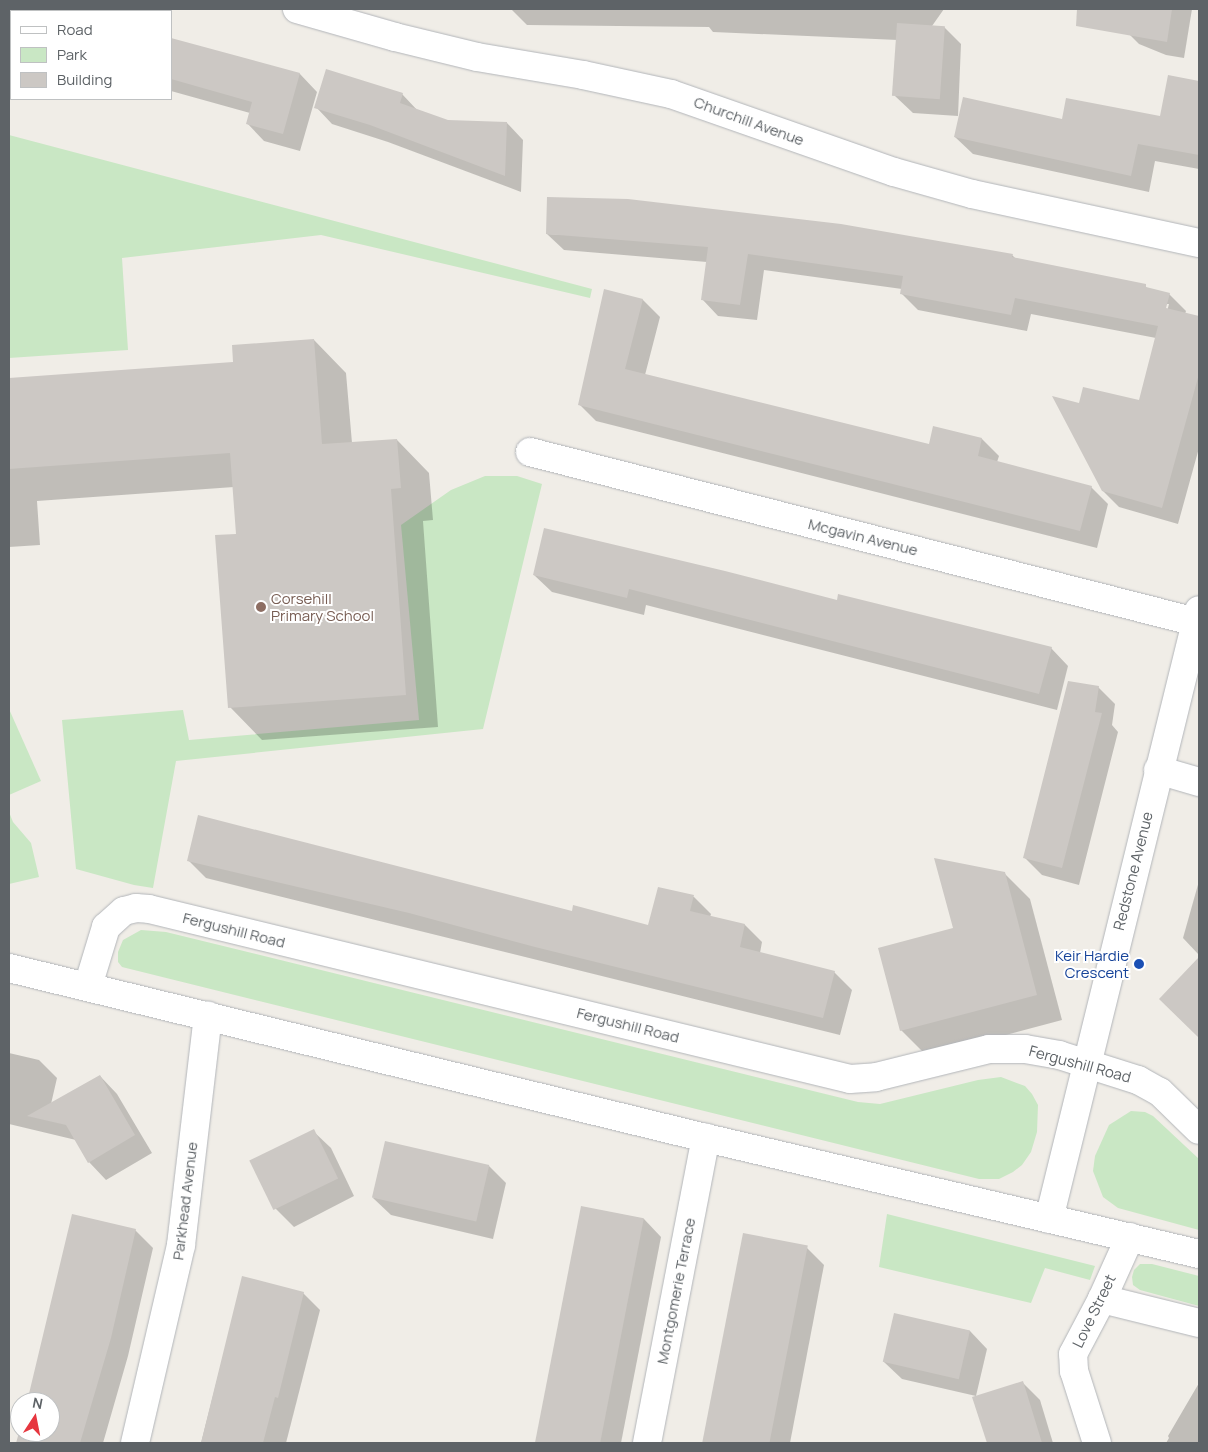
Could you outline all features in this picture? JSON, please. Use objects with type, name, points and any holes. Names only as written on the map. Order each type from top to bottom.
[{"type":"street","name":"Churchill Avenue","points":[[297,9],[395,37],[477,57],[583,75],[671,94],[894,172],[972,194],[1199,243]]},
{"type":"street","name":"Mcgavin Avenue","points":[[530,452],[1198,616]]},
{"type":"street","name":"Redstone Avenue","points":[[1049,1219],[1085,1064],[1198,616]]},
{"type":"street","points":[[1158,770],[1199,782]]},
{"type":"street","name":"Fergushill Road","points":[[88,986],[106,927],[124,911],[136,908],[149,909],[850,1079],[876,1077],[989,1049],[1026,1049],[1060,1055],[1138,1080],[1160,1092],[1199,1130]]},
{"type":"street","points":[[9,968],[706,1138],[1199,1254]]},
{"type":"street","name":"Parkhead Avenue","points":[[135,1443],[181,1246],[208,1016]]},
{"type":"street","name":"Montgomerie Terrace","points":[[647,1443],[706,1138]]},
{"type":"street","name":"Love Street","points":[[1097,1443],[1074,1371],[1073,1354],[1102,1299],[1130,1237]]},
{"type":"street","points":[[1102,1299],[1199,1323]]},
{"type":"green space","points":[[9,135],[592,289],[590,298],[321,235],[122,258],[128,350],[9,358]]},
{"type":"green space","points":[[485,476],[517,476],[542,484],[483,729],[176,761],[153,888],[134,885],[76,869],[62,720],[183,710],[189,740],[419,720],[401,525],[451,490]]},
{"type":"green space","points":[[9,709],[41,781],[9,795]]},
{"type":"green space","points":[[9,812],[13,822],[31,843],[39,877],[9,884]]},
{"type":"green space","points":[[141,930],[166,932],[858,1102],[880,1104],[978,1080],[1001,1077],[1025,1086],[1032,1094],[1038,1105],[1037,1132],[1031,1152],[1022,1165],[999,1179],[979,1179],[122,967],[118,962],[118,952],[123,940]]},
{"type":"green space","points":[[1131,1111],[1145,1112],[1153,1116],[1199,1159],[1199,1230],[1118,1208],[1103,1197],[1093,1171],[1095,1156],[1109,1125]]},
{"type":"green space","points":[[887,1214],[1095,1266],[1090,1280],[1045,1268],[1031,1303],[879,1267]]},
{"type":"green space","points":[[1140,1264],[1152,1264],[1199,1276],[1199,1306],[1140,1290],[1133,1285],[1132,1277],[1134,1270]]},
{"type":"building","points":[[1077,9],[1172,9],[1167,42],[1076,26]]},
{"type":"building","points":[[897,23],[945,26],[940,99],[892,96]]},
{"type":"building","points":[[172,38],[300,73],[283,134],[246,124],[252,102],[172,79]]},
{"type":"building","points":[[326,69],[403,93],[400,103],[448,120],[507,122],[505,176],[370,125],[314,108]]},
{"type":"building","points":[[1168,75],[1199,81],[1199,155],[1138,144],[1131,176],[954,137],[963,97],[1062,119],[1066,98],[1160,116]]},
{"type":"building","points":[[547,197],[628,199],[841,224],[1013,254],[1012,257],[1146,284],[1146,287],[1170,293],[1166,308],[1199,316],[1199,374],[1162,508],[1102,491],[1052,396],[1079,403],[1083,387],[1139,400],[1158,326],[1015,298],[1011,315],[900,294],[903,276],[748,254],[740,305],[701,300],[708,247],[546,234]]},
{"type":"building","points":[[604,289],[643,299],[625,369],[929,444],[933,426],[982,438],[978,456],[1092,486],[1080,531],[578,405]]},
{"type":"building","points":[[314,339],[322,444],[397,439],[401,488],[391,489],[406,695],[228,708],[215,535],[236,534],[230,453],[9,469],[9,378],[233,362],[232,345]]},
{"type":"building","points":[[544,528],[837,600],[838,594],[1052,647],[1039,694],[629,589],[627,598],[533,575]]},
{"type":"building","points":[[1068,681],[1099,686],[1095,712],[1102,713],[1062,868],[1023,858]]},
{"type":"building","points":[[198,815],[572,911],[573,905],[648,925],[658,887],[694,895],[690,911],[745,924],[740,947],[835,971],[823,1018],[535,947],[409,913],[187,861]]},
{"type":"building","points":[[934,858],[1005,872],[1037,995],[900,1031],[878,948],[953,928]]},
{"type":"building","points":[[1199,957],[1199,1038],[1159,999]]},
{"type":"building","points":[[100,1075],[135,1135],[88,1163],[66,1125],[27,1116]]},
{"type":"building","points":[[314,1129],[338,1178],[273,1210],[249,1161]]},
{"type":"building","points":[[385,1141],[489,1165],[476,1222],[372,1198]]},
{"type":"building","points":[[581,1206],[644,1218],[600,1443],[535,1443]]},
{"type":"building","points":[[72,1214],[136,1229],[111,1338],[80,1443],[16,1443],[60,1442],[60,1392],[29,1392]]},
{"type":"building","points":[[743,1233],[808,1246],[769,1443],[702,1443]]},
{"type":"building","points":[[242,1276],[304,1292],[278,1398],[275,1397],[263,1443],[201,1443]]},
{"type":"building","points":[[894,1313],[970,1331],[959,1379],[883,1362]]},
{"type":"building","points":[[1023,1381],[1042,1443],[987,1443],[972,1397]]},
{"type":"place","name":"Corsehill Primary School","points":[[261,607]]},
{"type":"place","name":"Keir Hardie Crescent","points":[[1139,964]]}]
